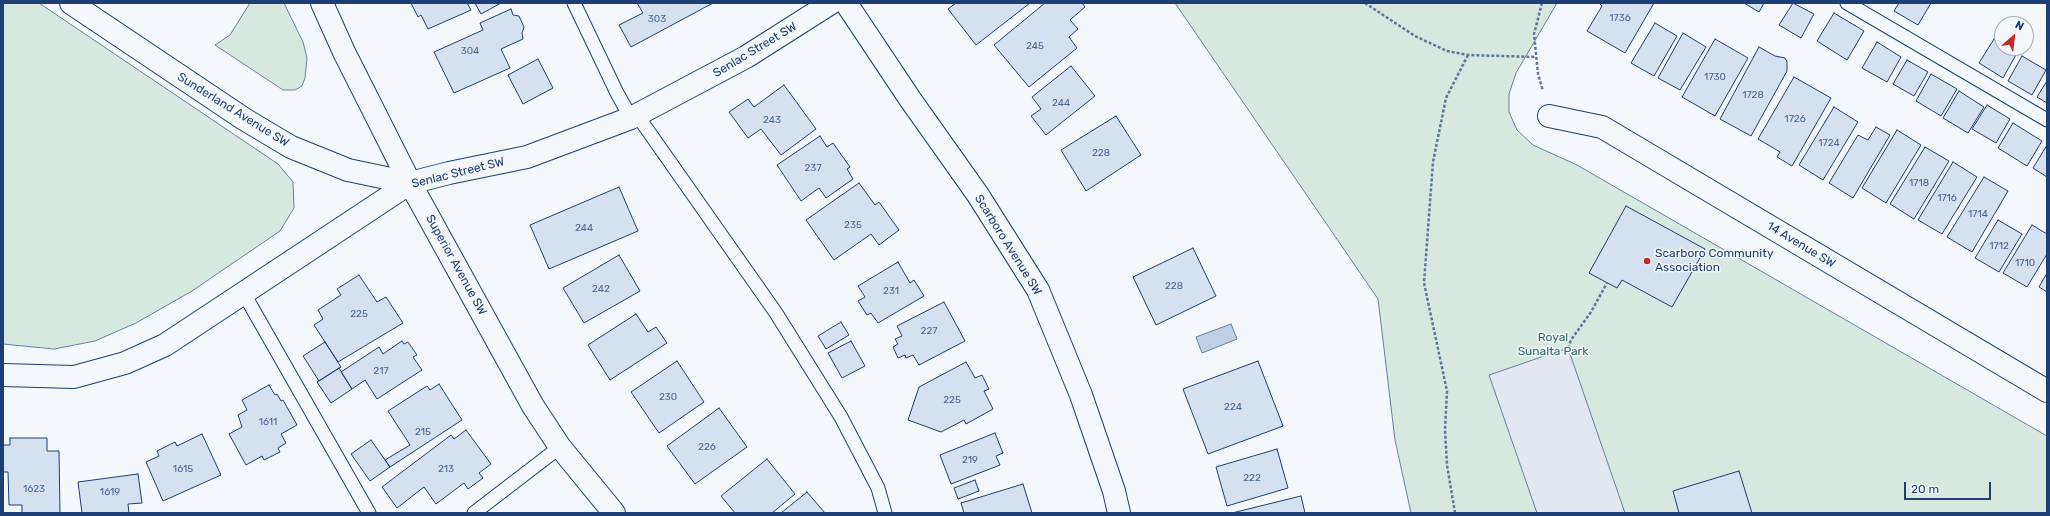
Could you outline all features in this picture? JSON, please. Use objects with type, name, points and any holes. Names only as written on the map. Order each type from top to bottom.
[{"type":"street","name":"Sunderland Avenue SW","points":[[71,3],[244,119],[291,147],[348,170],[410,183]]},
{"type":"street","name":"Superior Avenue SW","points":[[322,3],[344,52],[410,183],[530,399],[560,447],[614,513]]},
{"type":"street","name":"Senlac Street SW","points":[[3,375],[74,377],[124,363],[165,345],[410,183],[449,173],[528,157],[634,116],[746,57],[831,3]]},
{"type":"street","name":"Scarboro Avenue SW","points":[[846,3],[910,99],[978,195],[1038,290],[1081,395],[1114,490],[1119,513]]},
{"type":"street","name":"14 Avenue SW","points":[[1549,116],[1602,127],[2047,391]]},
{"type":"lane","points":[[574,3],[617,93],[776,314],[841,417],[878,488],[885,513]]},
{"type":"lane","points":[[1847,3],[2047,120]]},
{"type":"lane","points":[[244,292],[369,513]]},
{"type":"lane","points":[[474,513],[560,447]]},
{"type":"path","points":[[1365,3],[1416,36],[1447,51],[1468,55],[1536,57]]},
{"type":"path","points":[[1538,74],[1534,34],[1542,3]]},
{"type":"path","points":[[1455,513],[1447,466],[1445,430],[1447,391],[1424,283],[1432,162],[1446,98],[1468,55]]},
{"type":"path","points":[[1568,348],[1571,340],[1591,312],[1607,283]]},
{"type":"green space","points":[[3,3],[39,3],[278,164],[293,182],[294,208],[280,231],[192,291],[136,323],[95,341],[54,349],[3,344]]},
{"type":"green space","points":[[250,3],[284,3],[303,42],[307,58],[305,78],[302,86],[295,90],[283,90],[215,45],[230,35]]},
{"type":"green space","name":"Royal Sunalta Park","points":[[1175,3],[1557,3],[1516,73],[1509,94],[1509,112],[1517,130],[1533,145],[1577,165],[2047,436],[2047,513],[1411,513],[1395,440],[1378,299]]},
{"type":"shaded area","points":[[1568,348],[1625,513],[1537,513],[1489,375]]},
{"type":"water","points":[[1231,324],[1237,339],[1202,353],[1196,337]]},
{"type":"building","points":[[411,3],[467,3],[471,10],[428,29],[421,15],[418,17]]},
{"type":"building","points":[[475,3],[501,3],[481,14]]},
{"type":"building","points":[[637,3],[713,3],[631,47],[619,25],[643,13]]},
{"type":"building","points":[[956,3],[1030,3],[976,45],[948,9]]},
{"type":"building","points":[[1045,3],[1082,3],[1085,7],[1070,20],[1078,29],[1069,37],[1077,48],[1029,87],[994,45]]},
{"type":"building","points":[[1599,3],[1654,3],[1625,53],[1587,31],[1602,6]]},
{"type":"building","points":[[1744,3],[1764,3],[1759,12]]},
{"type":"building","points":[[1793,3],[1814,14],[1801,38],[1779,25]]},
{"type":"building","points":[[1899,3],[1931,3],[1918,25],[1894,11]]},
{"type":"building","points":[[511,9],[513,15],[519,16],[524,27],[522,33],[523,39],[501,49],[510,68],[454,93],[434,52],[483,30],[480,23]]},
{"type":"building","points":[[1834,13],[1864,31],[1847,60],[1817,41]]},
{"type":"building","points":[[1655,23],[1677,36],[1654,76],[1631,63]]},
{"type":"building","points":[[1683,33],[1706,47],[1680,90],[1658,78]]},
{"type":"building","points":[[1715,39],[1748,58],[1715,116],[1682,97]]},
{"type":"building","points":[[1994,39],[1994,56],[2015,56],[2003,78],[1979,63]]},
{"type":"building","points":[[1877,42],[1901,57],[1887,82],[1862,68]]},
{"type":"building","points":[[1759,47],[1775,56],[1785,58],[1787,62],[1787,71],[1751,136],[1720,119]]},
{"type":"building","points":[[2022,56],[2046,70],[2032,95],[2008,81]]},
{"type":"building","points":[[538,59],[553,88],[523,104],[508,75]]},
{"type":"building","points":[[1907,60],[1928,72],[1914,96],[1893,84]]},
{"type":"building","points":[[1071,66],[1095,96],[1046,135],[1031,116],[1041,109],[1032,97]]},
{"type":"building","points":[[1931,74],[1957,89],[1941,116],[1916,101]]},
{"type":"building","points":[[1794,77],[1831,98],[1792,166],[1777,157],[1780,152],[1758,139]]},
{"type":"building","points":[[2047,81],[2047,103],[2037,97]]},
{"type":"building","points":[[784,85],[816,129],[781,155],[761,129],[748,138],[729,112],[748,99],[754,107]]},
{"type":"building","points":[[1959,91],[1984,107],[1968,133],[1943,118]]},
{"type":"building","points":[[1987,105],[2010,119],[1996,143],[1972,129]]},
{"type":"building","points":[[1834,107],[1858,122],[1823,180],[1799,165]]},
{"type":"building","points":[[1116,116],[1141,155],[1086,191],[1061,150]]},
{"type":"building","points":[[2013,123],[2042,141],[2027,166],[1998,148]]},
{"type":"building","points":[[1876,127],[1890,135],[1853,198],[1829,183],[1858,135],[1868,140]]},
{"type":"building","points":[[1897,130],[1921,145],[1886,203],[1862,188]]},
{"type":"building","points":[[820,136],[827,147],[833,143],[850,167],[847,169],[853,179],[826,198],[819,188],[801,201],[777,165]]},
{"type":"building","points":[[2047,145],[2047,177],[2033,168]]},
{"type":"building","points":[[1925,147],[1949,161],[1914,219],[1890,204]]},
{"type":"building","points":[[1953,162],[1977,177],[1942,234],[1918,220]]},
{"type":"building","points":[[1984,177],[2008,191],[1972,252],[1947,237]]},
{"type":"building","points":[[859,183],[875,205],[879,202],[899,230],[879,245],[871,234],[834,260],[806,220]]},
{"type":"building","points":[[619,187],[638,231],[549,269],[530,225]]},
{"type":"building","name":"Scarboro Community Association","points":[[1626,206],[1705,249],[1672,307],[1622,280],[1617,288],[1589,273]]},
{"type":"building","points":[[1998,220],[2022,234],[1999,272],[1975,258]]},
{"type":"building","points":[[2032,225],[2047,234],[2047,254],[2027,287],[2003,273]]},
{"type":"building","points":[[1193,248],[1216,296],[1156,325],[1133,277]]},
{"type":"building","points":[[619,255],[640,291],[584,323],[563,288]]},
{"type":"building","points":[[898,262],[910,283],[914,280],[924,296],[878,323],[871,313],[867,315],[858,301],[865,297],[858,286]]},
{"type":"building","points":[[2047,273],[2047,292],[2039,287]]},
{"type":"building","points":[[359,275],[377,302],[386,297],[403,323],[338,362],[314,325],[323,319],[318,310],[341,295],[337,289]]},
{"type":"building","points":[[944,302],[965,341],[919,365],[913,355],[906,358],[905,355],[898,358],[893,347],[898,344],[895,339],[902,336],[897,326]]},
{"type":"building","points":[[636,314],[648,332],[656,327],[667,343],[610,380],[588,345]]},
{"type":"building","points":[[841,322],[849,335],[826,349],[818,336]]},
{"type":"building","points":[[402,341],[404,344],[408,342],[417,355],[413,357],[422,370],[377,399],[365,380],[352,389],[341,372],[379,347],[383,354]]},
{"type":"building","points":[[851,341],[865,366],[842,378],[828,353]]},
{"type":"building","points":[[325,342],[341,367],[319,381],[303,356]]},
{"type":"building","points":[[677,361],[704,402],[659,433],[631,392]]},
{"type":"building","points":[[1258,361],[1283,426],[1208,454],[1183,389]]},
{"type":"building","points":[[966,362],[975,378],[982,375],[989,389],[984,391],[993,409],[966,424],[964,420],[941,432],[908,420],[919,387]]},
{"type":"building","points":[[339,368],[352,389],[331,403],[317,382]]},
{"type":"building","points":[[439,384],[462,420],[390,467],[385,460],[410,445],[388,411],[427,386],[430,390]]},
{"type":"building","points":[[269,385],[275,395],[277,394],[281,401],[283,400],[297,425],[281,434],[286,443],[278,448],[280,452],[264,460],[262,456],[246,465],[229,434],[242,427],[238,415],[247,410],[242,400]]},
{"type":"building","points":[[719,408],[747,447],[695,484],[667,446]]},
{"type":"building","points":[[466,430],[491,464],[479,473],[483,478],[468,489],[464,483],[436,504],[424,487],[397,508],[382,487],[451,435],[454,439]]},
{"type":"building","points":[[995,433],[1003,453],[996,456],[1000,465],[951,484],[940,455]]},
{"type":"building","points":[[202,434],[221,475],[163,501],[146,462],[159,456],[157,451],[175,442],[177,446]]},
{"type":"building","points":[[10,438],[47,438],[47,451],[59,451],[60,513],[22,513],[22,505],[9,505],[8,472],[3,472],[3,445],[10,445]]},
{"type":"building","points":[[371,440],[390,467],[370,481],[351,454]]},
{"type":"building","points":[[1277,449],[1288,488],[1227,506],[1216,467]]},
{"type":"building","points":[[767,459],[795,494],[772,513],[735,513],[721,496]]},
{"type":"building","points":[[1739,471],[1752,513],[1679,513],[1673,491]]},
{"type":"building","points":[[138,474],[142,503],[128,504],[129,513],[82,513],[78,482]]},
{"type":"building","points":[[975,480],[979,491],[958,499],[954,488]]},
{"type":"building","points":[[1023,484],[1032,513],[964,513],[961,503]]},
{"type":"building","points":[[807,492],[825,513],[781,513]]},
{"type":"building","points":[[1301,496],[1305,513],[1232,513]]},
{"type":"place","name":"Scarboro Community Association","points":[[1647,261]]}]
